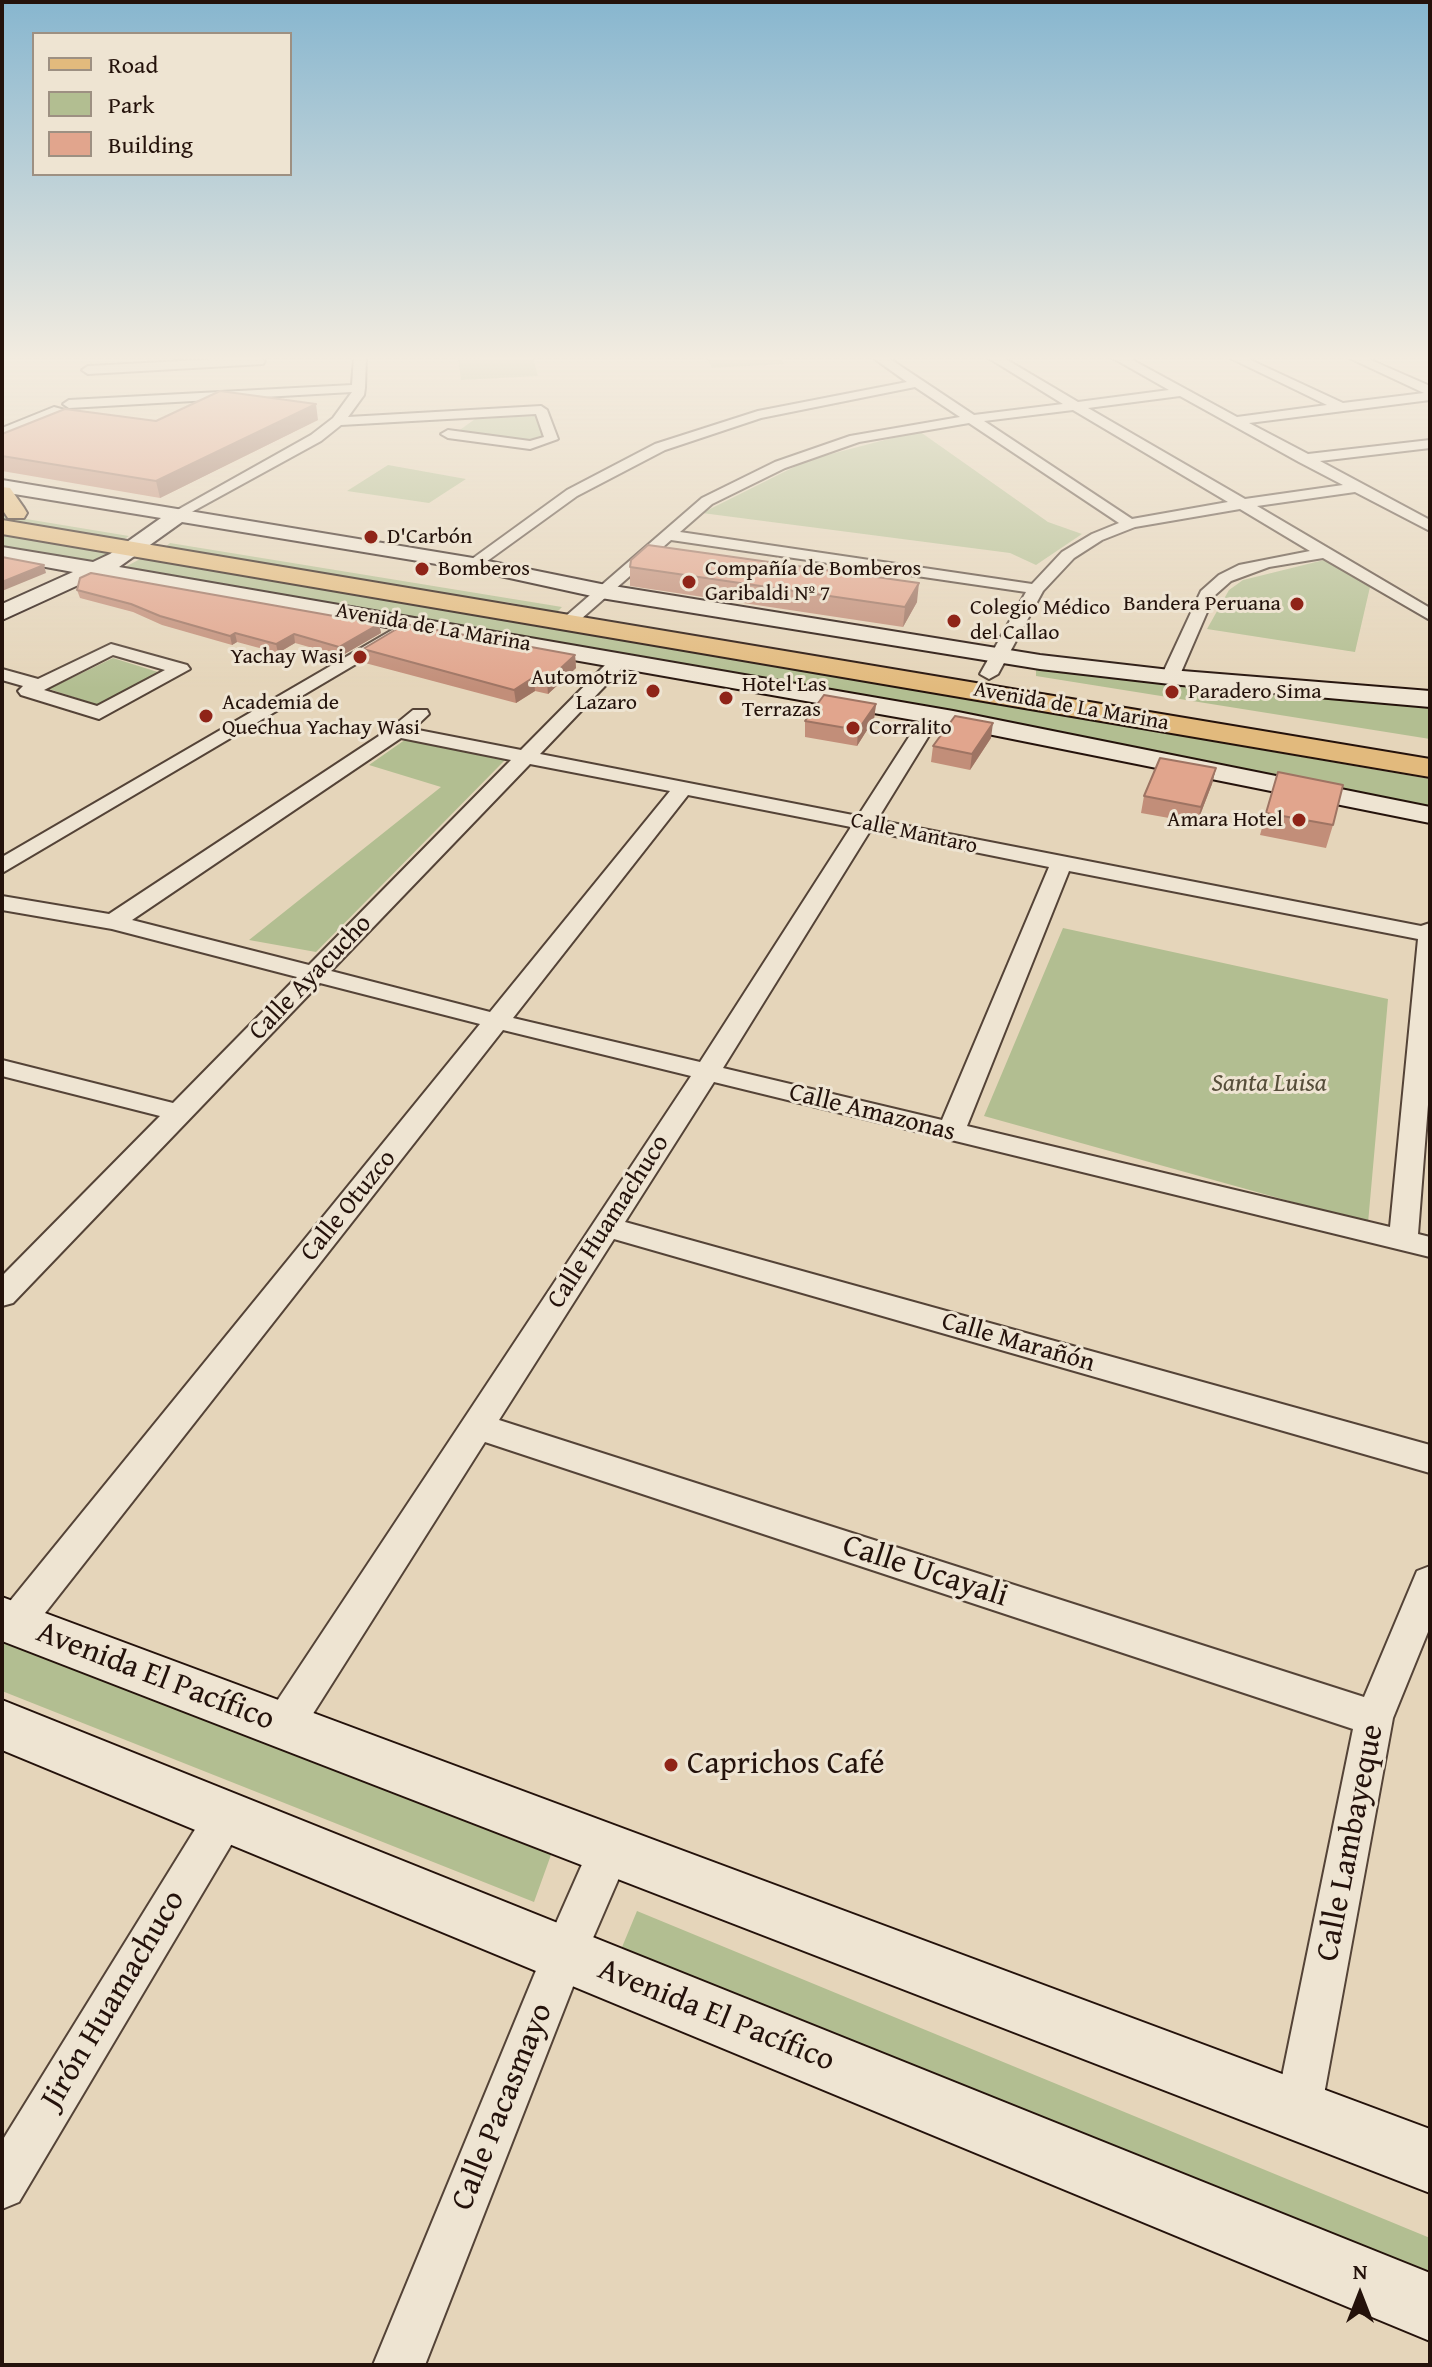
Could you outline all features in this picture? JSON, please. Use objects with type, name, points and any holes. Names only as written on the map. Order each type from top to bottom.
[{"type":"main road","name":"Avenida de La Marina","points":[[2,486],[473,564],[584,606],[1430,768]]},
{"type":"main road","points":[[2,493],[7,517]]},
{"type":"main road","points":[[2,613],[98,570],[144,543],[177,516]]},
{"type":"main road","name":"Avenida de La Marina","points":[[7,517],[144,543],[994,664],[1430,746]]},
{"type":"main road","name":"Avenida de La Marina","points":[[2,553],[932,716],[1430,815]]},
{"type":"main road","name":"Avenida de La Marina","points":[[994,664],[1430,699]]},
{"type":"main road","name":"Avenida El Pacífico","points":[[8,1621],[1430,2161]]},
{"type":"main road","name":"Avenida El Pacífico","points":[[2,1725],[1430,2307]]},
{"type":"street","points":[[177,516],[264,467]]},
{"type":"street","points":[[473,564],[572,493],[621,467]]},
{"type":"street","points":[[584,606],[725,490],[775,467]]},
{"type":"street","points":[[1043,467],[1130,524]]},
{"type":"street","points":[[1183,467],[1430,615]]},
{"type":"street","points":[[1320,467],[1430,526]]},
{"type":"street","points":[[994,664],[1036,589],[1056,566],[1097,537],[1130,524],[1357,487]]},
{"type":"street","points":[[667,535],[1036,589]]},
{"type":"street","points":[[1170,677],[1207,594],[1225,578],[1245,568],[1269,562],[1327,553]]},
{"type":"street","points":[[2,866],[410,624]]},
{"type":"street","points":[[2,674],[40,685],[111,649],[181,669],[99,713],[27,691],[40,685]]},
{"type":"street","name":"Calle Ayacucho","points":[[2,1295],[619,661]]},
{"type":"street","points":[[113,922],[398,732],[420,714]]},
{"type":"street","name":"Calle Huamachuco","points":[[283,1726],[707,1072],[932,716]]},
{"type":"street","name":"Calle Mantaro","points":[[398,732],[1061,864],[1430,933]]},
{"type":"street","name":"Calle Otuzco","points":[[8,1621],[683,788]]},
{"type":"street","points":[[951,1132],[1061,864]]},
{"type":"street","name":"Calle Amazonas","points":[[2,903],[113,922],[496,1021],[1430,1247]]},
{"type":"street","points":[[1403,1240],[1425,1052],[1430,933]]},
{"type":"street","points":[[2,1068],[180,1113]]},
{"type":"street","name":"Calle Marañón","points":[[606,1227],[1430,1459]]},
{"type":"street","name":"Calle Ucayali","points":[[476,1426],[1374,1718]]},
{"type":"street","name":"Calle Lambayeque","points":[[1298,2111],[1374,1718],[1430,1582]]},
{"type":"street","name":"Jirón Huamachuco","points":[[2,2185],[226,1816]]},
{"type":"street","name":"Calle Pacasmayo","points":[[399,2365],[564,1954],[610,1850]]},
{"type":"green space","points":[[384,467],[402,467],[466,479],[429,503],[347,491]]},
{"type":"green space","points":[[793,467],[971,467],[1048,522],[1082,534],[1036,565],[1010,553],[702,513]]},
{"type":"green space","points":[[2,515],[129,536],[118,543],[2,523]]},
{"type":"green space","points":[[2,533],[118,552],[95,563],[2,547]]},
{"type":"green space","points":[[170,543],[562,607],[557,612],[506,602],[463,599],[162,550]]},
{"type":"green space","points":[[144,557],[1430,779],[1430,806],[935,707],[125,567]]},
{"type":"green space","points":[[1324,560],[1370,587],[1355,652],[1207,629],[1229,590],[1243,580]]},
{"type":"green space","points":[[113,658],[161,673],[98,705],[49,689]]},
{"type":"green space","points":[[1036,667],[1430,705],[1430,739],[1036,676]]},
{"type":"green space","points":[[409,737],[505,760],[316,952],[249,940],[441,787],[369,765]]},
{"type":"green space","name":"Santa Luisa","points":[[1063,928],[1388,999],[1368,1223],[984,1116]]},
{"type":"green space","points":[[2,1629],[556,1841],[534,1902],[2,1691]]},
{"type":"green space","points":[[637,1911],[1430,2238],[1430,2305],[615,1964]]},
{"type":"building","points":[[73,467],[184,467],[156,481]]},
{"type":"building","points":[[648,545],[919,583],[905,607],[630,567],[631,560]]},
{"type":"building","points":[[2,557],[44,565],[2,582]]},
{"type":"building","points":[[91,573],[379,624],[339,647],[294,634],[276,644],[235,633],[230,636],[77,590],[80,578]]},
{"type":"building","points":[[405,624],[575,655],[547,681],[534,677],[514,690],[363,649]]},
{"type":"building","points":[[824,695],[876,704],[858,730],[805,721]]},
{"type":"building","points":[[955,716],[993,723],[972,754],[933,746]]},
{"type":"building","points":[[1160,758],[1216,768],[1201,807],[1144,796]]},
{"type":"building","points":[[1278,772],[1343,785],[1333,825],[1266,813]]},
{"type":"place","name":"D'Carbón","points":[[371,537]]},
{"type":"place","name":"Bomberos","points":[[422,569]]},
{"type":"place","name":"Compañía de Bomberos Garibaldi Nº 7","points":[[689,582]]},
{"type":"place","name":"Bandera Peruana","points":[[1297,604]]},
{"type":"place","name":"Colegio Médico del Callao","points":[[954,621]]},
{"type":"place","name":"Yachay Wasi","points":[[360,657]]},
{"type":"place","name":"Automotriz Lazaro","points":[[653,691]]},
{"type":"place","name":"Paradero Sima","points":[[1172,692]]},
{"type":"place","name":"Hotel Las Terrazas","points":[[726,698]]},
{"type":"place","name":"Academia de Quechua Yachay Wasi","points":[[206,716]]},
{"type":"place","name":"Corralito","points":[[853,728]]},
{"type":"place","name":"Amara Hotel","points":[[1299,820]]},
{"type":"place","name":"Caprichos Café","points":[[671,1765]]}]
